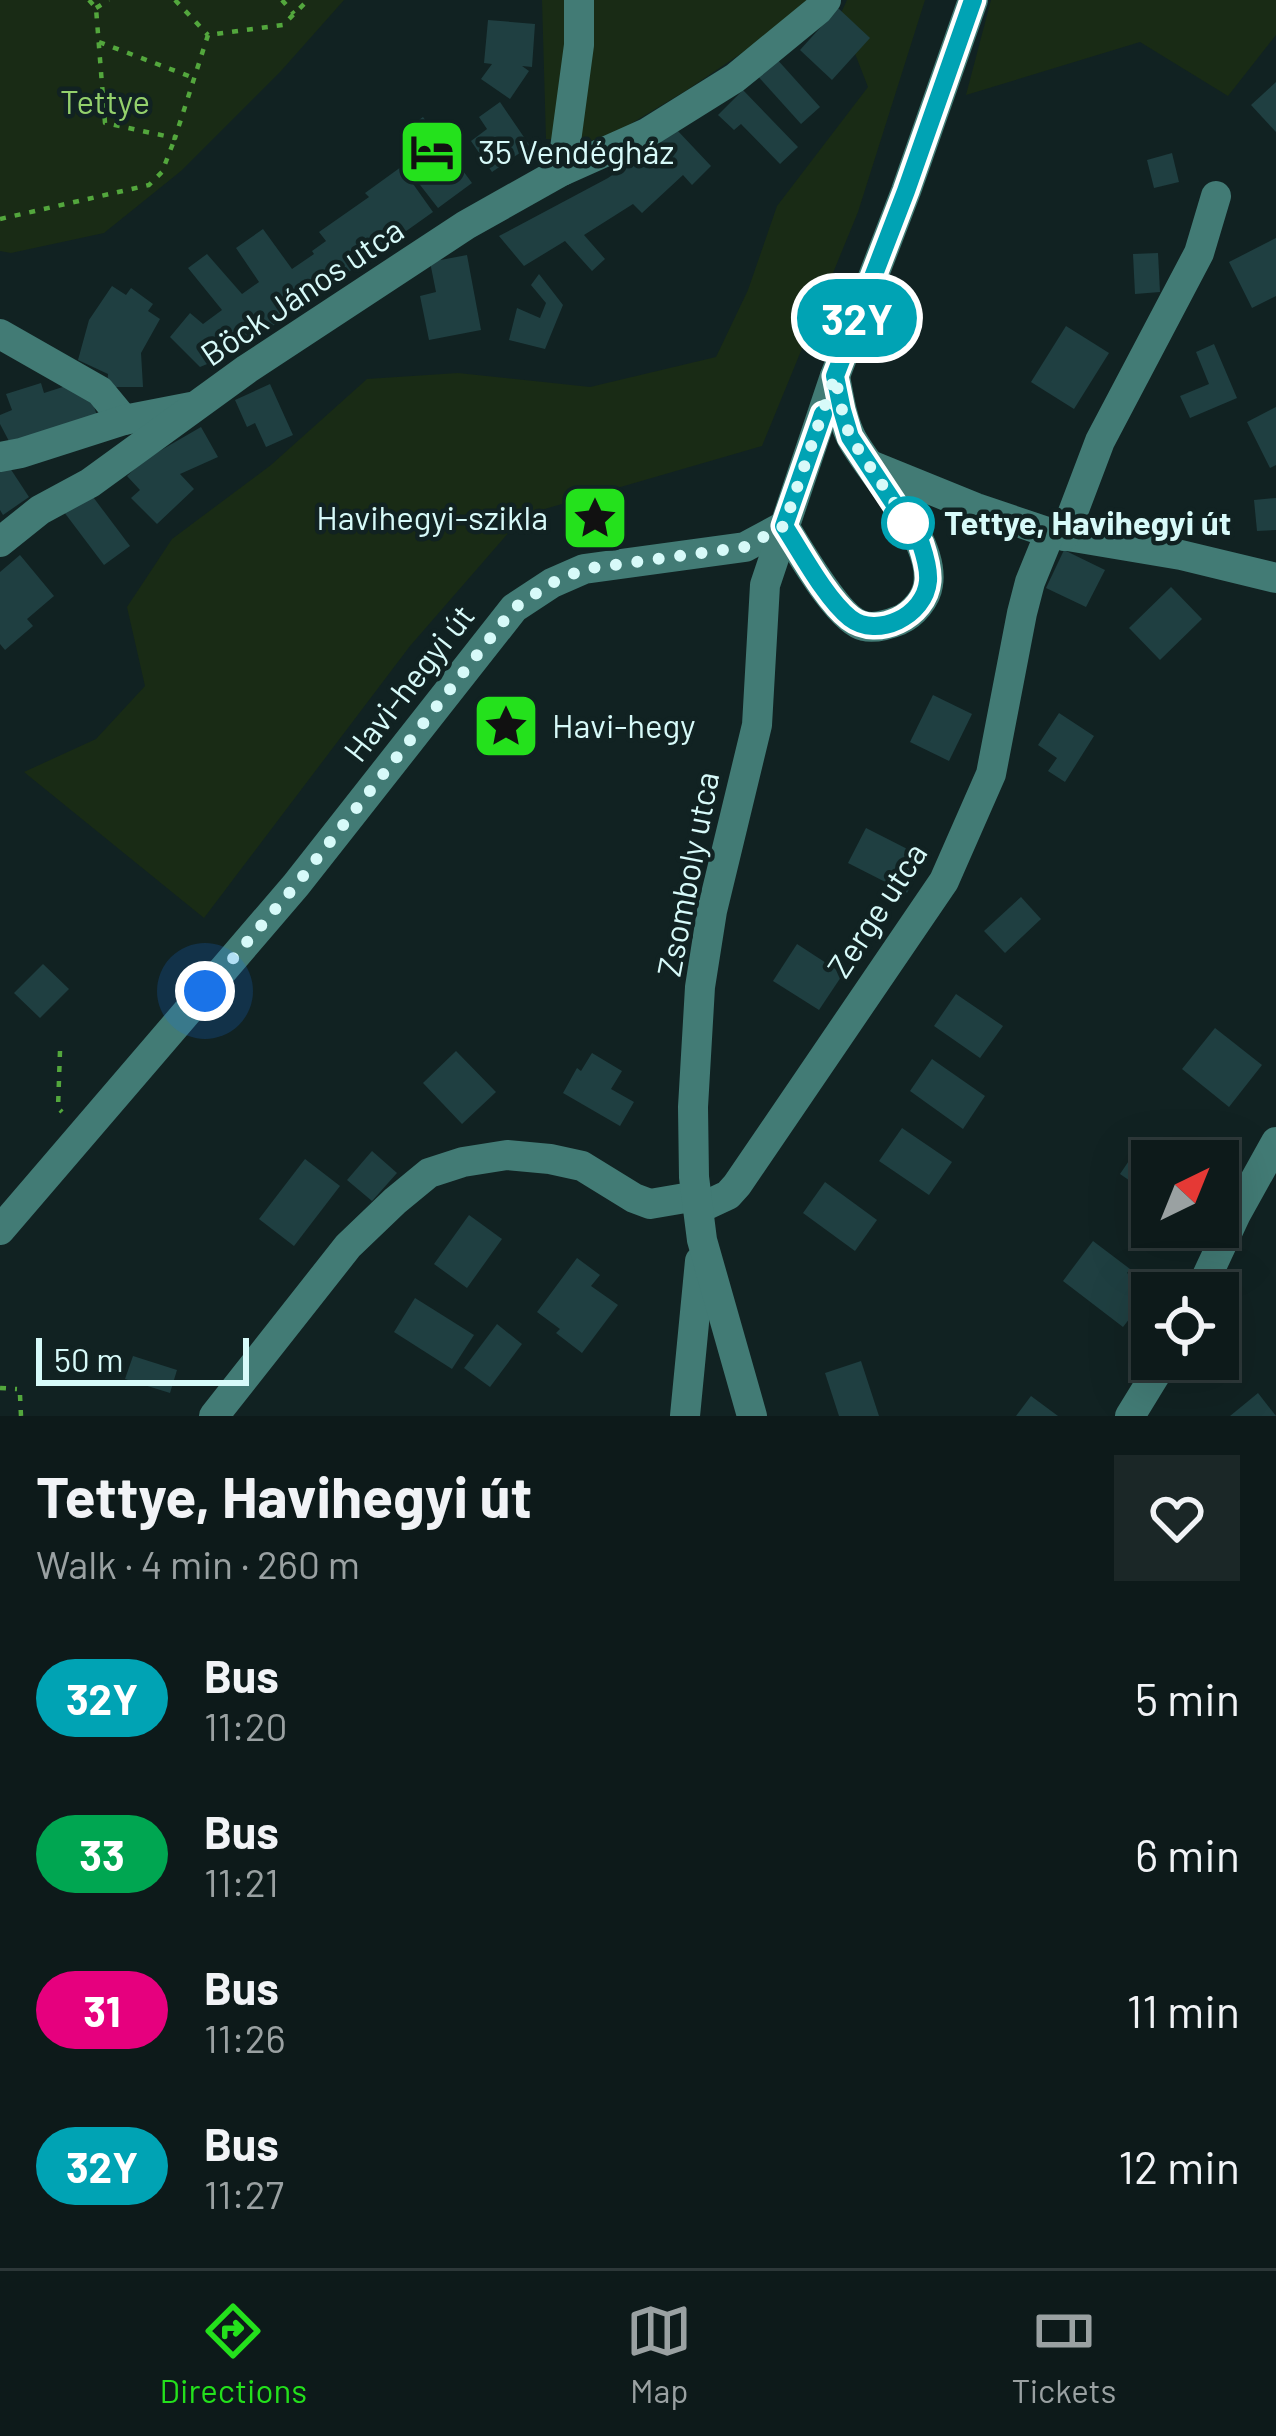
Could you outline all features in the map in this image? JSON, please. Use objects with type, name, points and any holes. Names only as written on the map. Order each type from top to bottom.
[{"type":"street","points":[[562,171],[579,46],[579,0]]},
{"type":"street","name":"Böck János utca","points":[[0,458],[124,420],[199,406],[446,238],[562,171],[647,133],[735,78],[826,0]]},
{"type":"street","points":[[835,376],[850,437],[921,544],[927,564],[928,584],[922,600],[908,616],[886,626],[862,626],[845,615],[784,526],[835,376],[973,0]]},
{"type":"street","name":"Zerge utca","points":[[699,1215],[737,1185],[944,881],[991,774],[1030,582],[1199,253],[1216,196]]},
{"type":"street","points":[[0,334],[100,391],[124,420]]},
{"type":"street","points":[[0,542],[40,510],[90,483],[199,406]]},
{"type":"street","points":[[870,465],[1057,535],[1180,555],[1276,578]]},
{"type":"street","name":"Havi-hegyi út","points":[[0,1230],[296,885],[514,608],[584,569],[745,547],[784,526]]},
{"type":"street","name":"Zsomboly utca","points":[[699,1215],[692,1108],[700,987],[712,911],[757,724],[765,585],[784,526]]},
{"type":"street","points":[[1209,1272],[1276,1142]]},
{"type":"street","points":[[214,1416],[348,1246],[429,1174],[463,1162],[507,1155],[582,1166],[634,1198],[699,1215]]},
{"type":"street","points":[[685,1416],[699,1215]]},
{"type":"street","points":[[699,1215],[752,1416]]},
{"type":"street","points":[[1130,1416],[1152,1380]]},
{"type":"path","points":[[89,0],[96,8],[105,123],[175,138]]},
{"type":"path","points":[[96,8],[109,0]]},
{"type":"path","points":[[175,0],[208,35]]},
{"type":"path","points":[[282,0],[294,14]]},
{"type":"path","points":[[208,35],[283,25],[308,0]]},
{"type":"path","points":[[0,219],[149,185],[162,172],[208,35]]},
{"type":"path","points":[[99,42],[194,78]]},
{"type":"path","points":[[60,1051],[58,1108],[83,1133]]},
{"type":"path","points":[[0,1388],[19,1392],[21,1416]]},
{"type":"green space","name":"Tettye","points":[[0,0],[344,0],[181,171],[104,233],[11,253],[0,251]]},
{"type":"green space","points":[[542,0],[810,0],[773,32],[687,90],[622,129],[588,142],[546,139]]},
{"type":"green space","points":[[847,0],[925,0],[858,212],[762,446],[524,515],[410,646],[204,918],[24,772],[96,739],[145,686],[127,607],[172,539],[271,465],[367,379],[458,373],[590,387],[716,357],[748,290],[777,206],[868,87],[840,15]]},
{"type":"green space","points":[[991,0],[1276,0],[1276,35],[1228,96],[1140,42],[966,95]]},
{"type":"building","points":[[838,8],[870,38],[832,80],[800,50]]},
{"type":"building","points":[[488,20],[535,24],[532,67],[522,66],[529,71],[510,99],[481,79],[492,64],[484,63]]},
{"type":"building","points":[[775,57],[820,107],[801,124],[756,74]]},
{"type":"building","points":[[1276,82],[1276,132],[1251,105]]},
{"type":"building","points":[[743,90],[798,147],[780,164],[741,124],[734,130],[718,115]]},
{"type":"building","points":[[500,102],[530,146],[492,172],[471,141],[487,129],[479,117]]},
{"type":"building","name":"35 Vendégház","points":[[423,117],[472,183],[438,208],[417,181],[430,172],[401,133]]},
{"type":"building","points":[[677,130],[711,166],[692,185],[683,175],[642,213],[633,204],[584,235],[605,259],[592,271],[565,241],[524,266],[499,236],[608,178]]},
{"type":"building","points":[[1172,153],[1179,182],[1154,188],[1147,160]]},
{"type":"building","points":[[401,167],[433,212],[236,352],[200,367],[170,337],[190,313],[203,324],[222,310],[188,268],[207,254],[242,294],[259,282],[236,248],[263,229],[292,269],[326,241],[319,232],[369,197],[365,193]]},
{"type":"building","points":[[1276,238],[1276,296],[1252,308],[1229,262]]},
{"type":"building","points":[[1158,253],[1160,292],[1135,294],[1133,254]]},
{"type":"building","points":[[467,255],[481,330],[429,340],[420,296],[436,292],[430,262]]},
{"type":"building","points":[[539,274],[563,305],[545,349],[509,340],[517,308],[540,318],[546,303],[531,285]]},
{"type":"building","points":[[112,286],[126,295],[131,288],[153,304],[148,311],[160,319],[141,353],[143,387],[107,387],[108,374],[78,360],[89,320]]},
{"type":"building","points":[[1066,326],[1109,353],[1074,409],[1031,382]]},
{"type":"building","points":[[1214,344],[1237,398],[1190,418],[1180,396],[1209,384],[1196,352]]},
{"type":"building","points":[[41,383],[44,393],[69,385],[90,393],[97,416],[11,445],[0,424],[0,415],[12,410],[6,394]]},
{"type":"building","points":[[270,384],[293,435],[266,447],[255,423],[247,427],[235,400]]},
{"type":"building","points":[[1276,407],[1276,465],[1270,468],[1247,422]]},
{"type":"building","points":[[201,427],[218,457],[180,474],[194,489],[157,524],[131,498],[140,490],[127,476],[144,460]]},
{"type":"building","points":[[6,462],[29,497],[3,515],[0,466]]},
{"type":"building","points":[[87,489],[130,546],[104,565],[61,508]]},
{"type":"building","points":[[1276,498],[1276,530],[1257,531],[1254,500]]},
{"type":"building","points":[[1064,550],[1105,570],[1086,607],[1046,588]]},
{"type":"building","points":[[20,555],[54,596],[27,619],[33,626],[5,650],[0,644],[0,572]]},
{"type":"building","points":[[1171,587],[1202,619],[1160,660],[1129,628]]},
{"type":"building","points":[[933,695],[972,714],[949,761],[910,742]]},
{"type":"building","points":[[1059,713],[1094,736],[1065,782],[1048,771],[1057,758],[1038,745]]},
{"type":"building","points":[[866,828],[925,858],[907,893],[848,863]]},
{"type":"building","points":[[1021,897],[1041,919],[1005,953],[984,931]]},
{"type":"building","points":[[797,944],[843,974],[819,1010],[773,981]]},
{"type":"building","points":[[43,964],[69,989],[40,1018],[14,993]]},
{"type":"building","points":[[956,994],[1003,1026],[980,1058],[934,1026]]},
{"type":"building","points":[[1215,1028],[1262,1065],[1229,1107],[1182,1069]]},
{"type":"building","points":[[456,1051],[496,1092],[462,1124],[423,1083]]},
{"type":"building","points":[[592,1053],[622,1071],[611,1089],[634,1102],[620,1126],[563,1093]]},
{"type":"building","points":[[932,1059],[985,1096],[963,1129],[910,1091]]},
{"type":"building","points":[[902,1128],[952,1162],[929,1195],[879,1161]]},
{"type":"building","points":[[372,1151],[397,1173],[372,1201],[347,1180]]},
{"type":"building","points":[[1131,1158],[1131,1182],[1120,1174]]},
{"type":"building","points":[[305,1159],[340,1186],[294,1246],[259,1219]]},
{"type":"building","points":[[825,1182],[877,1220],[855,1251],[803,1213]]},
{"type":"building","points":[[469,1215],[502,1239],[467,1288],[434,1264]]},
{"type":"building","points":[[1093,1241],[1130,1269],[1131,1317],[1123,1327],[1063,1281]]},
{"type":"building","points":[[577,1258],[600,1275],[591,1286],[618,1305],[582,1353],[537,1312]]},
{"type":"building","points":[[415,1298],[474,1335],[452,1369],[394,1332]]},
{"type":"building","points":[[497,1324],[522,1344],[490,1387],[464,1368]]},
{"type":"building","points":[[133,1356],[177,1370],[170,1393],[125,1379]]},
{"type":"building","points":[[861,1361],[879,1416],[839,1416],[825,1373]]},
{"type":"building","points":[[1258,1393],[1276,1416],[1230,1416]]},
{"type":"building","points":[[1031,1396],[1058,1416],[1016,1416]]},
{"type":"bus line","name":"32Y","points":[[823,414],[784,526],[845,615],[862,626],[886,626],[908,616],[922,600],[928,584],[927,564],[921,544],[850,437],[835,376],[973,0]]},
{"type":"place","name":"35 Vendégház","points":[[432,152]]},
{"type":"place","name":"Havihegyi-szikla","points":[[595,518]]},
{"type":"place","name":"Tettye, Havihegyi út","points":[[908,523]]},
{"type":"place","name":"Havi-hegy","points":[[506,726]]},
{"type":"route","points":[[205,991],[296,885],[514,608],[584,569],[745,547],[784,526],[835,376],[850,437],[908,523]]}]
